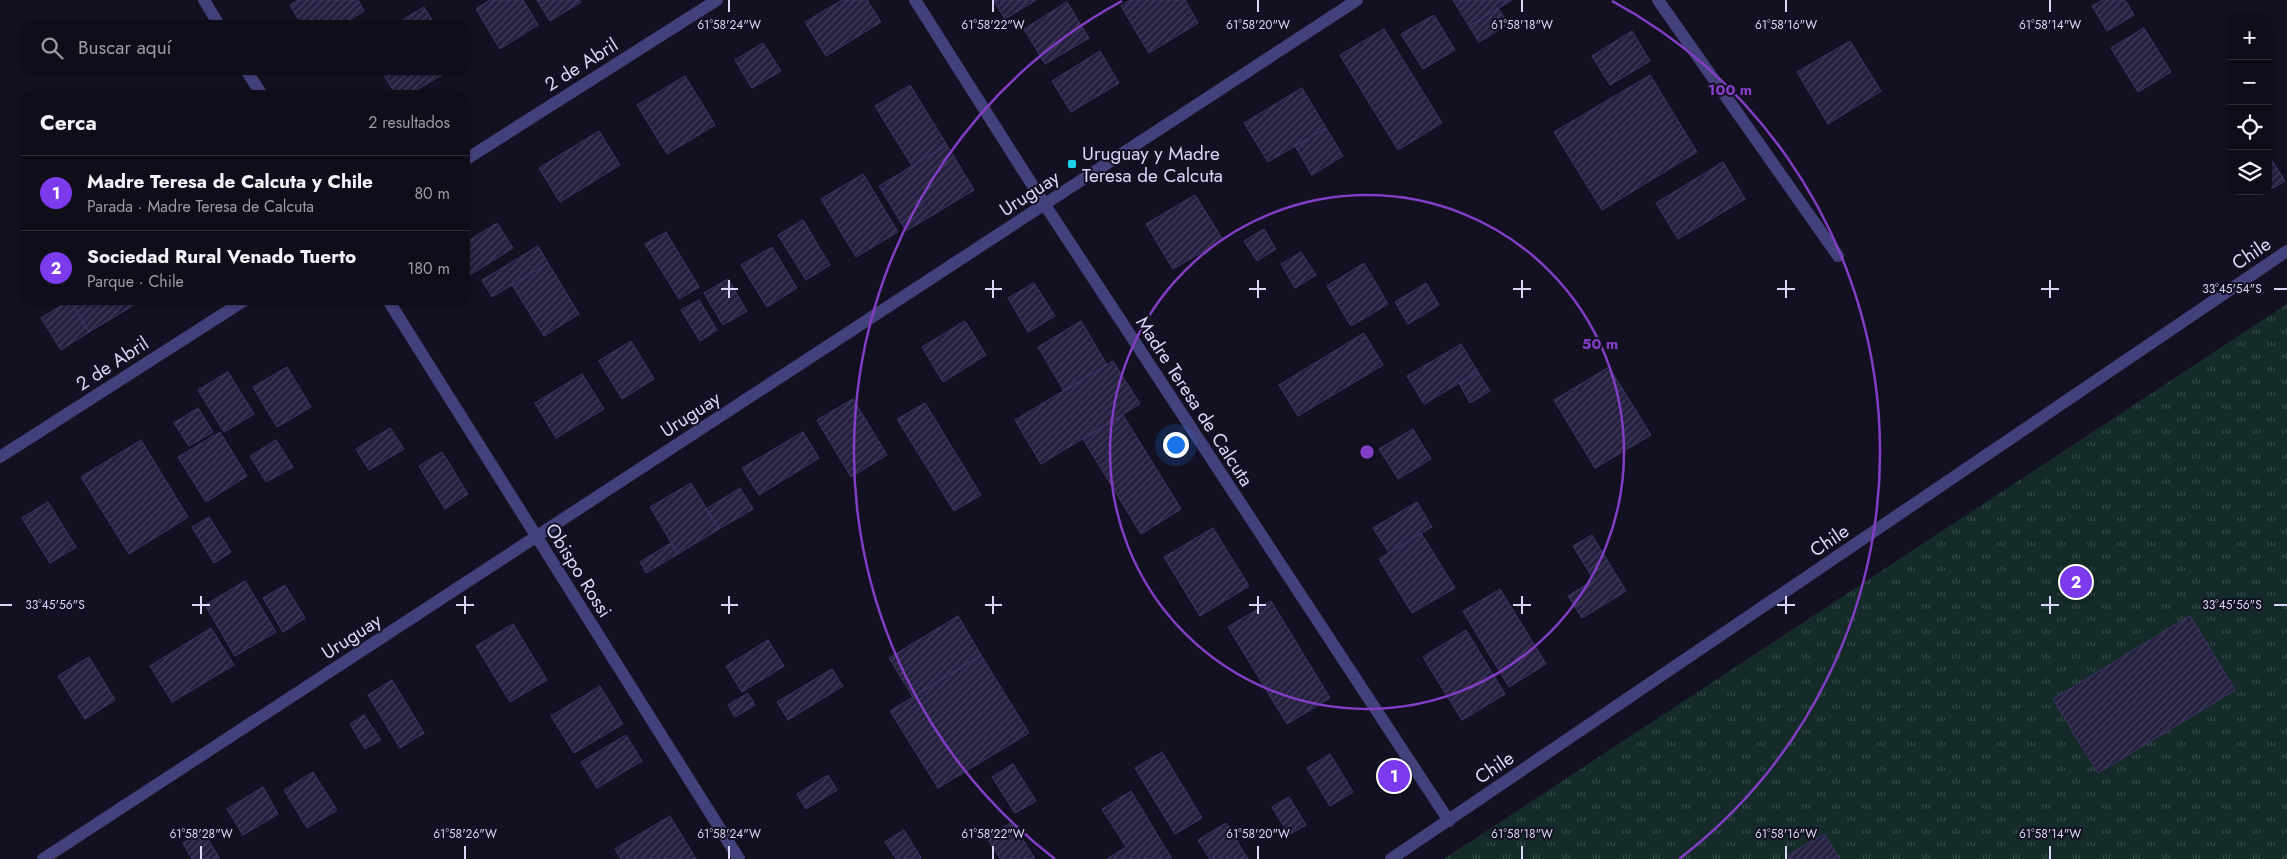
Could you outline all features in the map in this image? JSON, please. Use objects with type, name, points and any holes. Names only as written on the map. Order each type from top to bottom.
[{"type":"street","points":[[204,0],[216,20]]},
{"type":"street","name":"2 de Abril","points":[[470,157],[717,0]]},
{"type":"street","name":"Madre Teresa de Calcuta","points":[[915,0],[1045,205],[1449,820]]},
{"type":"street","name":"Uruguay","points":[[43,859],[1357,0]]},
{"type":"street","points":[[1658,0],[1838,256]]},
{"type":"street","points":[[249,75],[259,90]]},
{"type":"street","name":"Chile","points":[[1392,859],[2287,251]]},
{"type":"street","name":"2 de Abril","points":[[0,457],[237,305]]},
{"type":"street","name":"Obispo Rossi","points":[[391,305],[740,859]]},
{"type":"green space","points":[[2287,304],[2287,859],[1444,859]]},
{"type":"building","points":[[298,0],[358,0],[364,11],[349,20],[299,20],[290,5]]},
{"type":"building","points":[[490,0],[523,0],[538,25],[500,49],[476,9]]},
{"type":"building","points":[[537,0],[579,0],[581,2],[550,21]]},
{"type":"building","points":[[842,0],[867,0],[881,22],[826,56],[805,22]]},
{"type":"building","points":[[993,0],[1036,0],[1005,19]]},
{"type":"building","points":[[1130,0],[1185,0],[1198,23],[1149,53],[1121,6]]},
{"type":"building","points":[[1453,0],[1512,0],[1469,26]]},
{"type":"building","points":[[2103,0],[2125,0],[2134,15],[2107,31],[2092,6]]},
{"type":"building","points":[[1067,2],[1089,38],[1045,64],[1024,29]]},
{"type":"building","points":[[424,7],[432,20],[402,20]]},
{"type":"building","points":[[1498,8],[1508,24],[1479,42],[1469,26]]},
{"type":"building","points":[[1434,15],[1455,50],[1423,69],[1401,34]]},
{"type":"building","points":[[2144,28],[2171,72],[2138,92],[2111,48]]},
{"type":"building","points":[[1384,29],[1442,123],[1398,150],[1340,55]]},
{"type":"building","points":[[1632,31],[1650,61],[1610,85],[1592,56]]},
{"type":"building","points":[[1850,41],[1881,91],[1828,124],[1797,72]]},
{"type":"building","points":[[763,43],[781,71],[752,88],[735,60]]},
{"type":"building","points":[[1100,51],[1119,83],[1071,112],[1052,81]]},
{"type":"building","points":[[384,75],[442,75],[416,90],[393,90]]},
{"type":"building","points":[[1650,75],[1697,152],[1602,210],[1554,132]]},
{"type":"building","points":[[685,76],[715,125],[667,154],[637,105]]},
{"type":"building","points":[[910,85],[947,145],[912,166],[875,106]]},
{"type":"building","points":[[1302,88],[1326,128],[1268,162],[1244,123]]},
{"type":"building","points":[[1326,128],[1343,156],[1312,175],[1295,146]]},
{"type":"building","points":[[599,131],[620,165],[560,202],[539,168]]},
{"type":"building","points":[[947,145],[974,190],[906,231],[879,186]]},
{"type":"building","points":[[2272,160],[2285,181],[2272,189]]},
{"type":"building","points":[[1723,162],[1745,199],[1678,239],[1656,203]]},
{"type":"building","points":[[863,174],[898,232],[856,257],[821,199]]},
{"type":"building","points":[[1195,195],[1223,240],[1173,269],[1146,224]]},
{"type":"building","points":[[803,220],[830,265],[806,280],[778,235]]},
{"type":"building","points":[[497,223],[513,248],[470,275],[470,240]]},
{"type":"building","points":[[1264,229],[1276,249],[1257,261],[1244,241]]},
{"type":"building","points":[[666,232],[699,287],[679,299],[645,244]]},
{"type":"building","points":[[538,246],[548,263],[492,297],[482,280]]},
{"type":"building","points":[[772,247],[797,288],[767,307],[741,265]]},
{"type":"building","points":[[1301,252],[1316,275],[1295,288],[1281,264]]},
{"type":"building","points":[[548,263],[579,314],[544,336],[512,285]]},
{"type":"building","points":[[1364,263],[1388,304],[1351,326],[1327,286]]},
{"type":"building","points":[[728,279],[747,311],[723,325],[704,293]]},
{"type":"building","points":[[1034,283],[1055,316],[1028,332],[1008,298]]},
{"type":"building","points":[[1426,283],[1439,305],[1408,324],[1395,302]]},
{"type":"building","points":[[699,300],[717,330],[700,341],[681,310]]},
{"type":"building","points":[[62,305],[73,305],[89,332],[61,350],[41,318]]},
{"type":"building","points":[[73,305],[134,305],[89,332]]},
{"type":"building","points":[[965,321],[986,355],[943,382],[922,347]]},
{"type":"building","points":[[1081,321],[1107,365],[1064,391],[1038,347]]},
{"type":"building","points":[[1364,333],[1383,365],[1298,416],[1279,385]]},
{"type":"building","points":[[631,341],[654,379],[622,399],[599,361]]},
{"type":"building","points":[[1461,344],[1478,372],[1424,404],[1407,376]]},
{"type":"building","points":[[1113,361],[1140,404],[1041,464],[1015,420]]},
{"type":"building","points":[[287,367],[311,407],[277,427],[253,387]]},
{"type":"building","points":[[1609,367],[1651,435],[1595,468],[1554,400]]},
{"type":"building","points":[[228,372],[254,414],[224,432],[198,390]]},
{"type":"building","points":[[1478,372],[1490,391],[1470,403],[1459,383]]},
{"type":"building","points":[[582,374],[604,409],[556,438],[535,403]]},
{"type":"building","points":[[853,399],[887,455],[851,477],[817,420]]},
{"type":"building","points":[[925,403],[981,495],[954,511],[897,419]]},
{"type":"building","points":[[198,408],[213,432],[189,446],[174,423]]},
{"type":"building","points":[[1123,415],[1181,509],[1141,534],[1083,439]]},
{"type":"building","points":[[390,428],[404,449],[369,470],[356,449]]},
{"type":"building","points":[[1413,429],[1431,459],[1398,479],[1379,449]]},
{"type":"building","points":[[220,432],[247,476],[206,502],[178,457]]},
{"type":"building","points":[[803,432],[819,458],[759,495],[742,468]]},
{"type":"building","points":[[141,440],[188,517],[129,554],[81,477]]},
{"type":"building","points":[[276,440],[293,467],[266,482],[250,456]]},
{"type":"building","points":[[442,452],[468,494],[445,509],[419,466]]},
{"type":"building","points":[[691,483],[719,529],[678,554],[650,507]]},
{"type":"building","points":[[740,488],[753,509],[719,529],[706,509]]},
{"type":"building","points":[[48,502],[76,547],[50,563],[22,518]]},
{"type":"building","points":[[1417,502],[1432,527],[1389,553],[1373,528]]},
{"type":"building","points":[[209,517],[231,552],[214,563],[192,527]]},
{"type":"building","points":[[1213,528],[1249,586],[1200,616],[1164,557]]},
{"type":"building","points":[[1421,533],[1455,588],[1412,613],[1379,559]]},
{"type":"building","points":[[1592,535],[1626,591],[1582,618],[1568,596],[1594,580],[1573,546]]},
{"type":"building","points":[[671,543],[678,554],[646,573],[640,562]]},
{"type":"building","points":[[245,581],[276,632],[235,656],[205,605]]},
{"type":"building","points":[[285,585],[305,618],[283,632],[263,598]]},
{"type":"building","points":[[1500,589],[1546,664],[1509,687],[1463,611]]},
{"type":"building","points":[[1271,601],[1330,698],[1287,724],[1228,627]]},
{"type":"building","points":[[958,616],[981,655],[913,697],[889,658]]},
{"type":"building","points":[[2190,616],[2235,690],[2098,773],[2053,699]]},
{"type":"building","points":[[513,624],[547,680],[510,702],[476,646]]},
{"type":"building","points":[[211,628],[234,665],[172,702],[150,666]]},
{"type":"building","points":[[1466,630],[1505,694],[1462,720],[1423,657]]},
{"type":"building","points":[[768,640],[784,666],[742,692],[726,666]]},
{"type":"building","points":[[981,655],[1029,733],[938,788],[890,711]]},
{"type":"building","points":[[89,657],[115,700],[85,719],[58,676]]},
{"type":"building","points":[[832,669],[843,686],[788,720],[777,702]]},
{"type":"building","points":[[392,680],[424,733],[400,748],[368,695]]},
{"type":"building","points":[[600,686],[623,724],[574,753],[551,716]]},
{"type":"building","points":[[748,693],[755,705],[735,717],[728,705]]},
{"type":"building","points":[[364,715],[381,740],[365,749],[350,724]]},
{"type":"building","points":[[626,735],[642,761],[597,788],[581,762]]},
{"type":"building","points":[[1162,752],[1202,818],[1175,834],[1135,768]]},
{"type":"building","points":[[1330,754],[1353,792],[1330,806],[1307,768]]},
{"type":"building","points":[[1013,764],[1036,801],[1015,813],[992,777]]},
{"type":"building","points":[[313,772],[337,810],[307,828],[284,790]]},
{"type":"building","points":[[828,775],[837,790],[806,809],[797,794]]},
{"type":"building","points":[[263,787],[278,814],[243,835],[227,809]]},
{"type":"building","points":[[1131,791],[1172,859],[1107,859],[1126,847],[1102,809]]},
{"type":"building","points":[[1289,797],[1306,825],[1289,835],[1272,807]]},
{"type":"building","points":[[670,816],[696,859],[621,859],[615,849]]},
{"type":"building","points":[[1012,822],[1035,859],[1000,859],[987,838]]},
{"type":"building","points":[[1226,823],[1248,859],[1210,859],[1198,840]]},
{"type":"building","points":[[904,830],[920,859],[896,859],[885,842]]},
{"type":"building","points":[[203,831],[220,859],[192,859],[183,843]]},
{"type":"building","points":[[1824,834],[1840,859],[1789,859],[1787,856]]},
{"type":"place","name":"Uruguay y Madre Teresa de Calcuta","points":[[1072,164]]},
{"type":"place","name":"Sociedad Rural Venado Tuerto","points":[[2076,582]]},
{"type":"place","name":"Madre Teresa de Calcuta y Chile","points":[[1394,776]]}]
